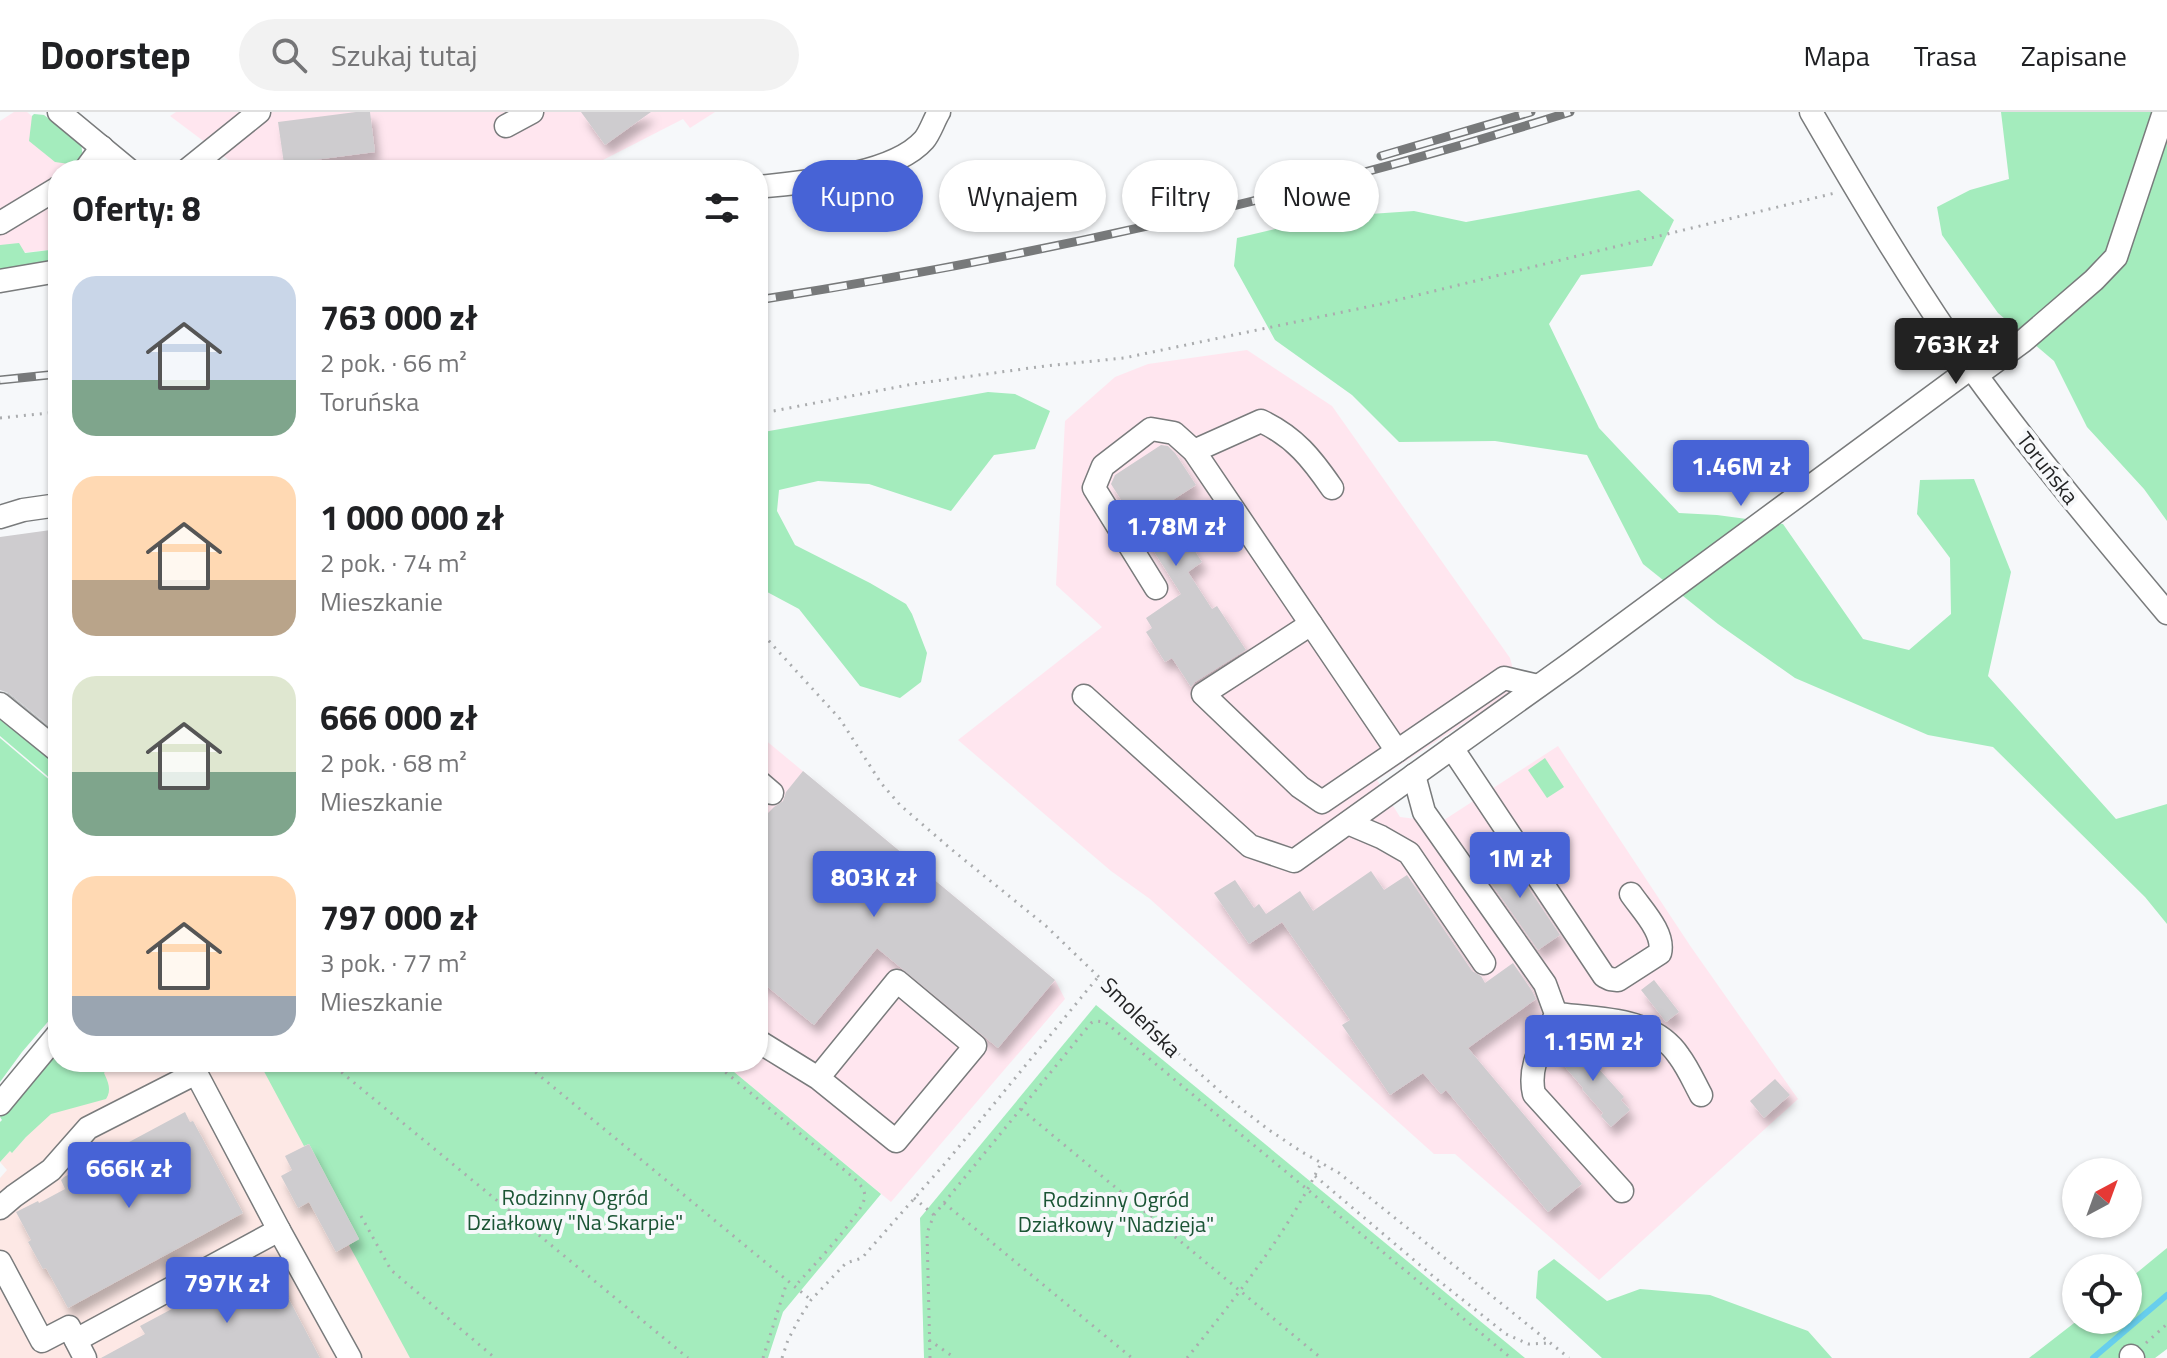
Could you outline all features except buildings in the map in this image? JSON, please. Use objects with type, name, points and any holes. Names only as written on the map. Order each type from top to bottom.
[{"type":"street","points":[[59,112],[117,160]]},
{"type":"street","points":[[199,160],[259,112]]},
{"type":"street","points":[[506,126],[532,112]]},
{"type":"street","points":[[768,186],[832,179],[874,168],[924,140],[939,112]]},
{"type":"street","name":"Toruńska","points":[[1811,112],[1922,296],[1974,372],[2069,497],[2167,613]]},
{"type":"street","points":[[1084,696],[1250,846],[1294,861],[1974,372],[2022,342],[2116,257],[2164,112]]},
{"type":"street","points":[[92,160],[102,147]]},
{"type":"street","points":[[2,220],[48,194]]},
{"type":"street","points":[[0,281],[48,273]]},
{"type":"street","points":[[1194,451],[1261,421],[1280,430],[1310,457],[1332,488]]},
{"type":"street","points":[[1156,588],[1094,488],[1103,466],[1151,429],[1174,433],[1194,451],[1397,751]]},
{"type":"street","points":[[0,517],[48,506]]},
{"type":"street","points":[[1311,624],[1203,694],[1300,787],[1322,802],[1504,678],[1538,686]]},
{"type":"street","points":[[0,704],[48,743]]},
{"type":"street","points":[[1452,748],[1604,976],[1610,979],[1618,980],[1660,953],[1658,934],[1631,894]]},
{"type":"street","points":[[1414,775],[1424,812],[1545,984],[1556,1014],[1532,1067],[1530,1080],[1534,1094],[1622,1191]]},
{"type":"street","points":[[1348,823],[1409,853],[1484,963]]},
{"type":"street","points":[[768,1047],[818,1078],[896,1141],[975,1046],[897,981],[818,1078]]},
{"type":"street","points":[[1556,1014],[1631,1022],[1654,1033],[1678,1053],[1701,1095]]},
{"type":"street","points":[[0,1104],[48,1046]]},
{"type":"street","points":[[1,1206],[51,1170],[88,1128],[196,1073],[350,1358]]},
{"type":"street","points":[[0,1262],[42,1341],[69,1327],[80,1349],[279,1230]]},
{"type":"path","points":[[768,412],[913,384],[1124,358],[1240,334],[1381,304],[1854,187]]},
{"type":"path","points":[[0,418],[48,413]]},
{"type":"path","name":"Smoleńska","points":[[768,640],[840,719],[881,783],[900,805],[1046,926],[1225,1096],[1269,1130],[1363,1191],[1569,1358]]},
{"type":"path","points":[[782,1358],[788,1340],[811,1300],[846,1263],[862,1258],[958,1148],[1099,976]]},
{"type":"path","points":[[930,1358],[927,1233],[934,1215],[1091,1023],[1096,1021],[1105,1022],[1511,1358]]},
{"type":"path","points":[[341,1072],[688,1358]]},
{"type":"path","points":[[535,1072],[811,1300]]},
{"type":"path","points":[[725,1072],[854,1178],[864,1191],[865,1199],[854,1216],[795,1286]]},
{"type":"path","points":[[1021,1109],[1321,1358]]},
{"type":"path","points":[[1187,1358],[1241,1291],[1308,1190],[1321,1163]]},
{"type":"path","points":[[1315,1176],[1506,1334],[1528,1344],[1551,1343]]},
{"type":"path","points":[[914,1198],[934,1215]]},
{"type":"path","points":[[944,1203],[1132,1358]]},
{"type":"path","points":[[361,1216],[391,1270],[495,1358]]},
{"type":"path","points":[[763,1358],[788,1280]]},
{"type":"path","points":[[2132,1357],[2167,1324]]},
{"type":"path","points":[[929,1340],[955,1358]]},
{"type":"shaded area","points":[[14,112],[27,112],[82,160],[48,160],[48,250],[0,255],[0,121]]},
{"type":"shaded area","points":[[176,112],[715,112],[690,128],[683,119],[603,160],[229,160],[170,116]]},
{"type":"shaded area","points":[[1247,350],[1332,406],[1510,658],[1518,688],[1377,780],[1400,817],[1441,822],[1558,746],[1691,947],[1798,1099],[1599,1280],[1455,1154],[1434,1154],[1150,899],[1111,871],[958,740],[1102,627],[1056,585],[1065,421],[1115,377],[1148,364]]},
{"type":"shaded area","points":[[768,742],[1055,980],[1065,999],[891,1202],[734,1072],[768,1072]]},
{"type":"shaded area","points":[[81,1072],[273,1072],[364,1245],[413,1358],[0,1358],[0,1178],[7,1170],[0,1162],[10,1151],[13,1152]]},
{"type":"green space","points":[[2001,112],[2167,112],[2167,521],[2144,489],[2087,427],[2054,361],[1998,313],[1942,235],[1937,207],[1970,190],[2009,179]]},
{"type":"green space","points":[[44,115],[81,143],[83,158],[53,160],[29,141],[32,116]]},
{"type":"green space","points":[[1639,190],[1674,220],[1652,266],[1581,275],[1549,324],[1599,428],[1679,513],[1783,524],[1863,639],[1909,650],[1951,614],[1950,558],[1917,514],[1920,480],[1974,479],[2011,572],[1988,676],[2116,819],[2167,804],[2167,924],[2145,897],[1993,747],[1928,735],[1795,678],[1718,624],[1643,564],[1587,455],[1495,441],[1399,442],[1352,395],[1275,340],[1234,266],[1237,238],[1262,232],[1379,232],[1379,213],[1414,211],[1466,222]]},
{"type":"green space","points":[[19,243],[25,253],[48,250],[48,266],[0,273],[0,245]]},
{"type":"green space","points":[[988,392],[1015,394],[1050,411],[1035,449],[994,455],[951,511],[869,484],[818,481],[779,490],[777,511],[795,545],[906,604],[912,614],[927,653],[921,682],[900,698],[860,686],[799,609],[768,592],[768,431]]},
{"type":"green space","points":[[0,716],[48,752],[48,777],[0,736]]},
{"type":"green space","points":[[0,738],[48,779],[48,1022],[0,1082]]},
{"type":"green space","points":[[1545,758],[1564,787],[1547,798],[1528,770]]},
{"type":"green space","name":"Rodzinny Ogród Działkowy \"Nadzieja\"","points":[[1096,1005],[1525,1358],[924,1358],[920,1218]]},
{"type":"green space","points":[[48,1060],[48,1072],[105,1072],[109,1086],[106,1099],[51,1114],[0,1162],[0,1117]]},
{"type":"green space","name":"Rodzinny Ogród Działkowy \"Na Skarpie\"","points":[[264,1072],[734,1072],[881,1194],[783,1312],[768,1358],[410,1358],[349,1245],[359,1239],[309,1144],[304,1146]]},
{"type":"green space","points":[[2167,1248],[2167,1349],[2155,1358],[2029,1358],[2062,1332],[2142,1334],[2142,1269]]},
{"type":"green space","points":[[1554,1259],[1607,1301],[1640,1289],[1710,1295],[1808,1331],[1832,1358],[1602,1358],[1536,1298],[1538,1271]]},
{"type":"waterway","points":[[2093,1358],[2167,1295]]},
{"type":"railway","points":[[1381,156],[1531,112]]},
{"type":"railway","points":[[768,298],[963,264],[1167,221],[1370,171],[1570,112]]},
{"type":"railway","points":[[0,380],[48,375]]}]
